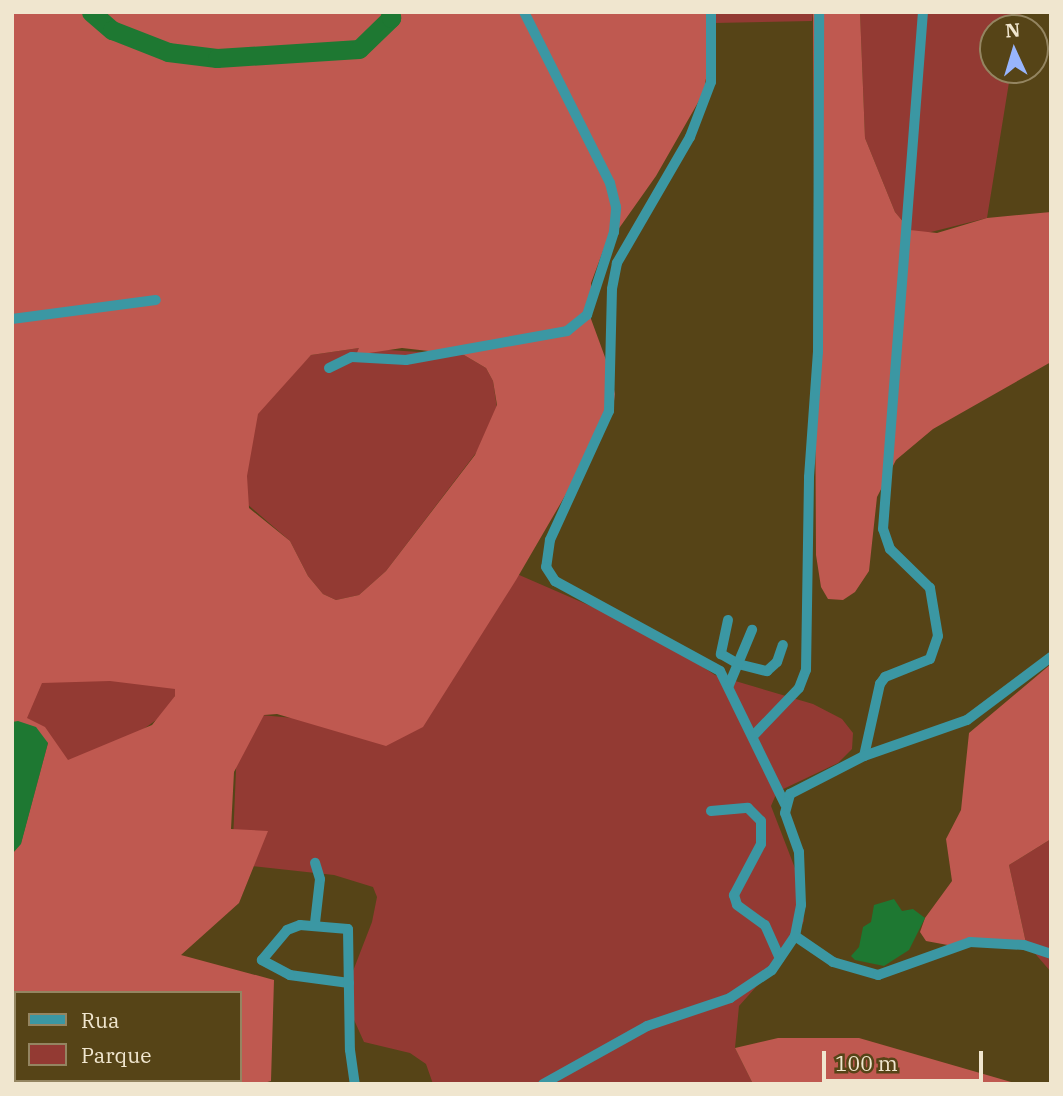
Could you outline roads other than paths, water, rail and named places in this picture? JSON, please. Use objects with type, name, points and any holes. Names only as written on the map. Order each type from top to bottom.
[{"type":"street","points":[[329,369],[352,357],[406,360],[567,331],[587,315],[614,232],[616,207],[606,175],[524,12]]},
{"type":"street","points":[[543,1084],[647,1026],[755,985],[780,958],[795,936],[801,905],[799,852],[785,804],[729,685],[706,660],[555,581],[546,567],[550,540],[609,411],[612,289],[617,263],[690,137],[711,82],[711,12]]},
{"type":"street","points":[[753,736],[799,688],[806,670],[809,477],[818,352],[818,12]]},
{"type":"street","points":[[864,756],[880,684],[885,677],[930,659],[938,636],[930,588],[890,549],[883,529],[923,12]]},
{"type":"street","points":[[12,319],[156,300]]},
{"type":"street","points":[[728,620],[721,654],[738,664],[766,671],[776,662],[783,645]]},
{"type":"street","points":[[729,685],[752,630]]},
{"type":"street","points":[[785,804],[790,794],[864,756],[967,720],[1051,657]]},
{"type":"street","points":[[711,811],[748,808],[761,821],[761,845],[734,895],[737,905],[765,925],[780,958]]},
{"type":"street","points":[[315,863],[320,879],[315,923]]},
{"type":"street","points":[[349,983],[290,975],[262,960],[287,930],[315,923],[348,929],[355,1084]]},
{"type":"street","points":[[795,936],[833,962],[878,975],[970,942],[1024,945],[1051,954]]},
{"type":"waterway","points":[[91,12],[112,30],[168,52],[217,58],[359,49],[391,18],[390,12]]}]
